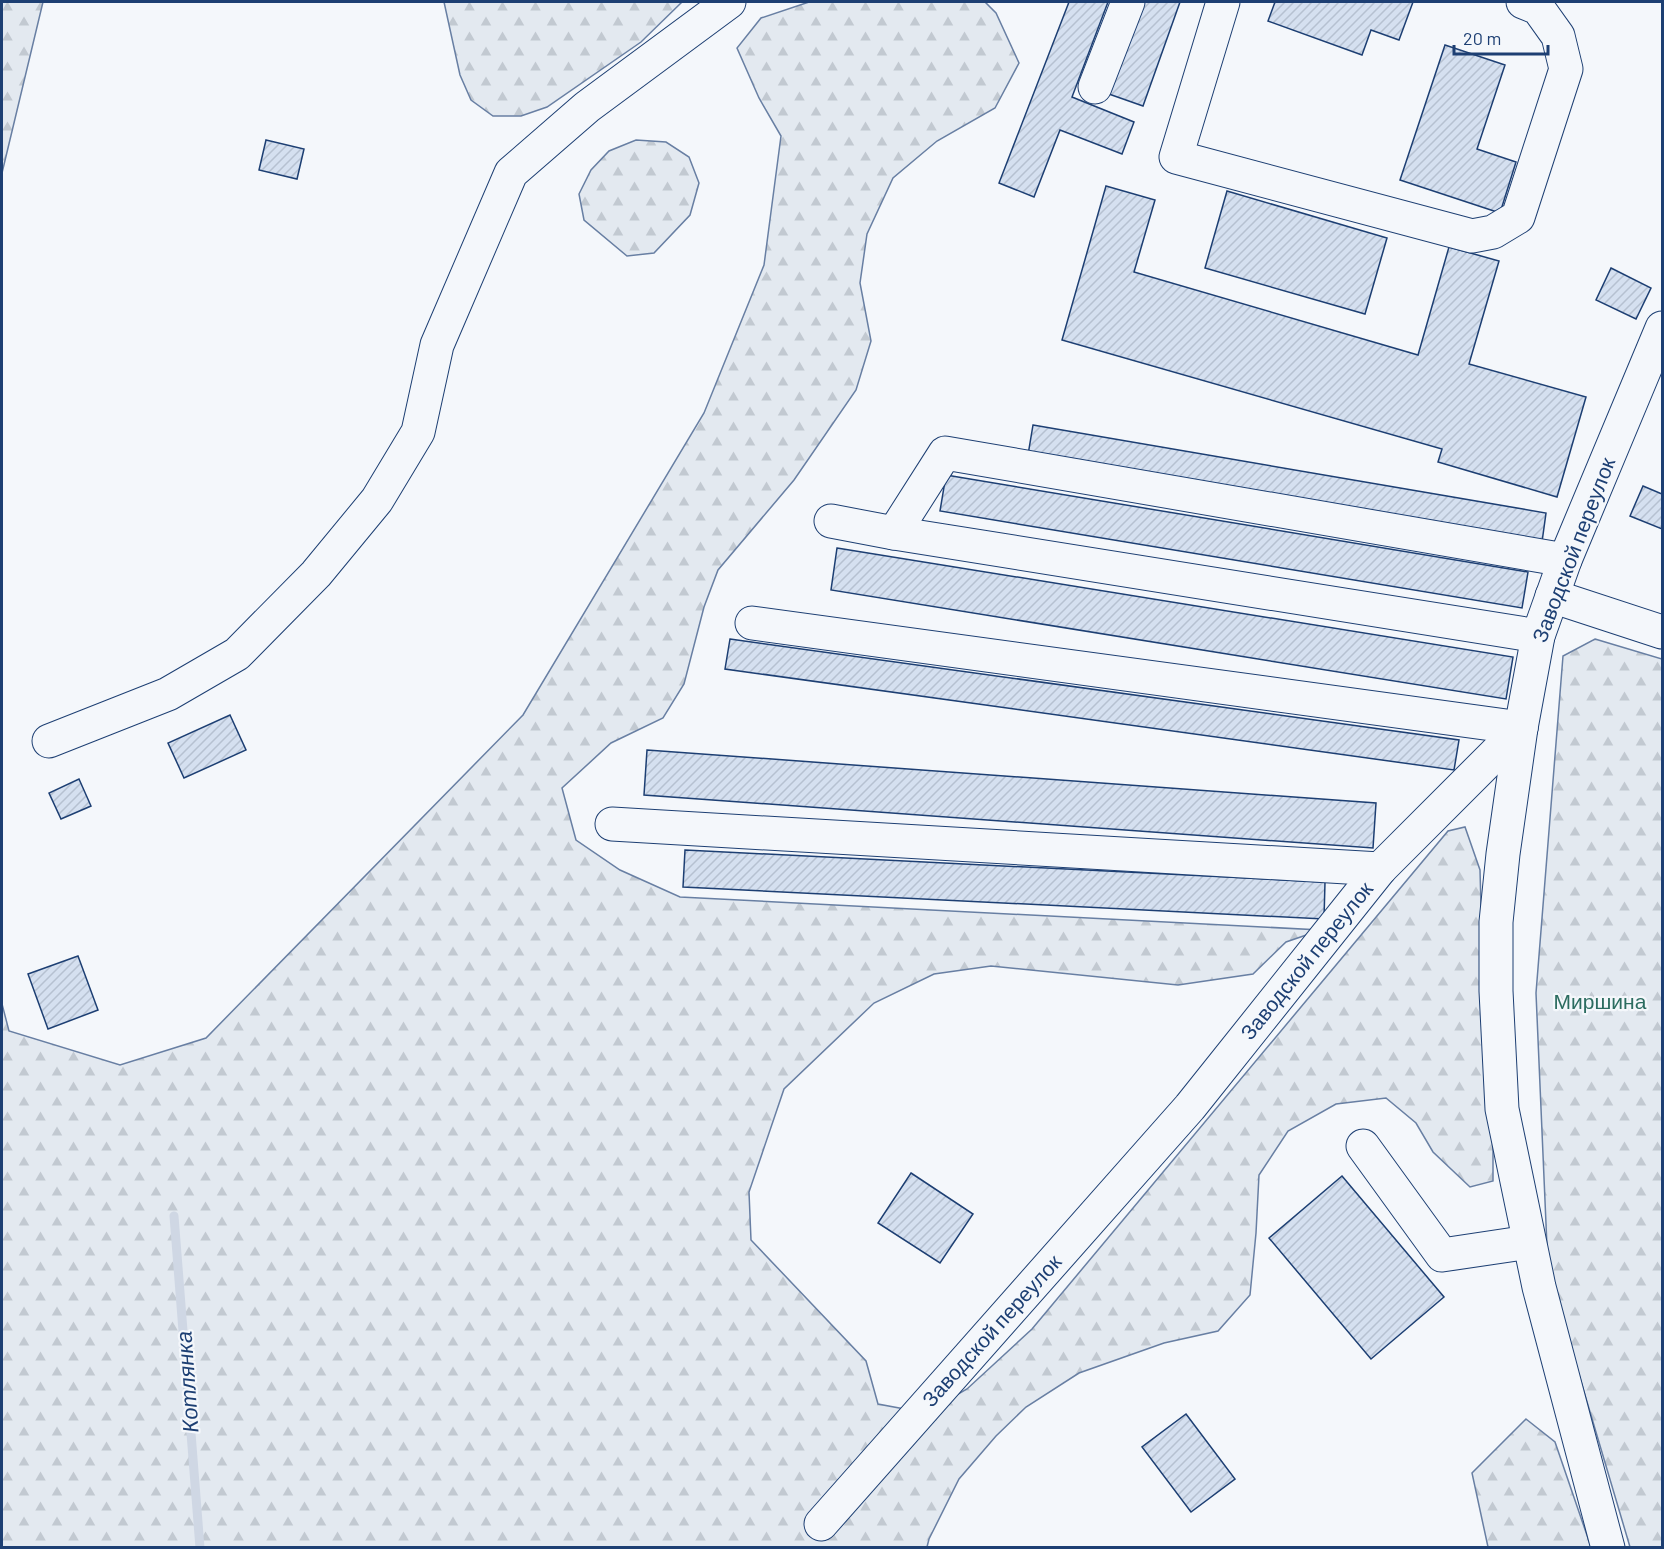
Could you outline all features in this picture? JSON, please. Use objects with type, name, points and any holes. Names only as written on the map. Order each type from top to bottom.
[{"type":"street","points":[[49,741],[168,694],[237,654],[316,574],[377,500],[417,432],[437,345],[511,173],[587,107],[729,2]]},
{"type":"street","points":[[1095,87],[1128,2]]},
{"type":"street","points":[[1223,2],[1176,158],[1472,236],[1493,232],[1518,217],[1566,69],[1558,36],[1538,8],[1523,2]]},
{"type":"street","name":"Заводской переулок","points":[[821,1524],[1190,1107],[1380,869],[1521,728],[1538,636],[1552,596],[1662,328]]},
{"type":"street","points":[[894,533],[945,453],[1565,560]]},
{"type":"street","points":[[831,521],[1538,636]]},
{"type":"street","points":[[1552,596],[1662,632]]},
{"type":"street","points":[[752,623],[1521,728],[1497,911],[1496,991],[1502,1109],[1539,1287],[1601,1543]]},
{"type":"street","points":[[612,824],[1380,869]]},
{"type":"street","points":[[1363,1146],[1442,1255],[1529,1242]]},
{"type":"green space","points":[[2,2],[43,2],[2,173]]},
{"type":"green space","points":[[444,2],[682,2],[641,42],[547,107],[521,116],[493,116],[471,100],[460,75]]},
{"type":"green space","points":[[809,2],[985,2],[996,13],[1019,63],[995,108],[937,141],[893,178],[867,234],[860,283],[871,341],[856,390],[794,480],[718,570],[704,607],[684,684],[663,718],[611,743],[562,788],[576,840],[620,870],[680,897],[1321,930],[1286,942],[1253,974],[1178,985],[991,966],[934,974],[874,1003],[784,1089],[749,1192],[751,1240],[866,1361],[878,1404],[926,1413],[967,1389],[1032,1329],[1448,831],[1465,827],[1480,870],[1485,1054],[1493,1120],[1493,1181],[1470,1187],[1433,1152],[1416,1123],[1386,1098],[1336,1104],[1288,1131],[1259,1175],[1250,1295],[1218,1331],[1164,1343],[1079,1373],[1026,1407],[996,1436],[959,1479],[927,1547],[2,1547],[2,1004],[9,1031],[120,1065],[206,1038],[523,715],[704,413],[764,265],[781,136],[759,98],[737,48],[761,18]]},
{"type":"green space","points":[[636,140],[666,142],[689,157],[699,183],[690,215],[654,253],[627,256],[584,220],[579,194],[591,170],[609,151]]},
{"type":"green space","name":"Миршина","points":[[1595,639],[1662,659],[1662,1547],[1630,1547],[1548,1270],[1536,993],[1563,656]]},
{"type":"green space","points":[[1526,1419],[1555,1442],[1591,1547],[1488,1547],[1472,1473]]},
{"type":"building","points":[[1069,2],[1108,2],[1072,97],[1134,122],[1122,154],[1060,130],[1034,197],[999,183]]},
{"type":"building","points":[[1139,2],[1180,2],[1143,106],[1106,93]]},
{"type":"building","points":[[1275,2],[1413,2],[1399,40],[1371,30],[1362,55],[1268,21]]},
{"type":"building","points":[[1445,45],[1505,65],[1477,149],[1516,162],[1500,213],[1400,180]]},
{"type":"building","points":[[266,140],[304,149],[297,179],[259,170]]},
{"type":"building","points":[[1106,186],[1155,200],[1134,272],[1418,355],[1449,247],[1499,261],[1469,364],[1586,397],[1557,497],[1438,462],[1442,449],[1062,340]]},
{"type":"building","points":[[1227,191],[1387,238],[1365,314],[1205,268]]},
{"type":"building","points":[[1611,268],[1651,288],[1636,319],[1596,300]]},
{"type":"building","points":[[1033,425],[1546,513],[1542,542],[1028,455]]},
{"type":"building","points":[[946,475],[1528,572],[1522,608],[940,511]]},
{"type":"building","points":[[1643,486],[1662,494],[1662,529],[1630,516]]},
{"type":"building","points":[[837,548],[1513,657],[1506,699],[831,590]]},
{"type":"building","points":[[730,639],[1459,740],[1454,770],[725,669]]},
{"type":"building","points":[[230,715],[246,750],[184,778],[168,743]]},
{"type":"building","points":[[647,750],[1376,803],[1373,848],[644,795]]},
{"type":"building","points":[[79,779],[91,806],[61,819],[49,793]]},
{"type":"building","points":[[685,850],[1325,882],[1324,919],[683,887]]},
{"type":"building","points":[[78,956],[98,1010],[48,1029],[28,974]]},
{"type":"building","points":[[911,1173],[973,1214],[940,1263],[878,1223]]},
{"type":"building","points":[[1342,1176],[1444,1297],[1371,1359],[1269,1238]]},
{"type":"building","points":[[1186,1414],[1235,1479],[1191,1512],[1142,1447]]},
{"type":"waterway","name":"Котлянка","points":[[174,1216],[200,1548]]}]
